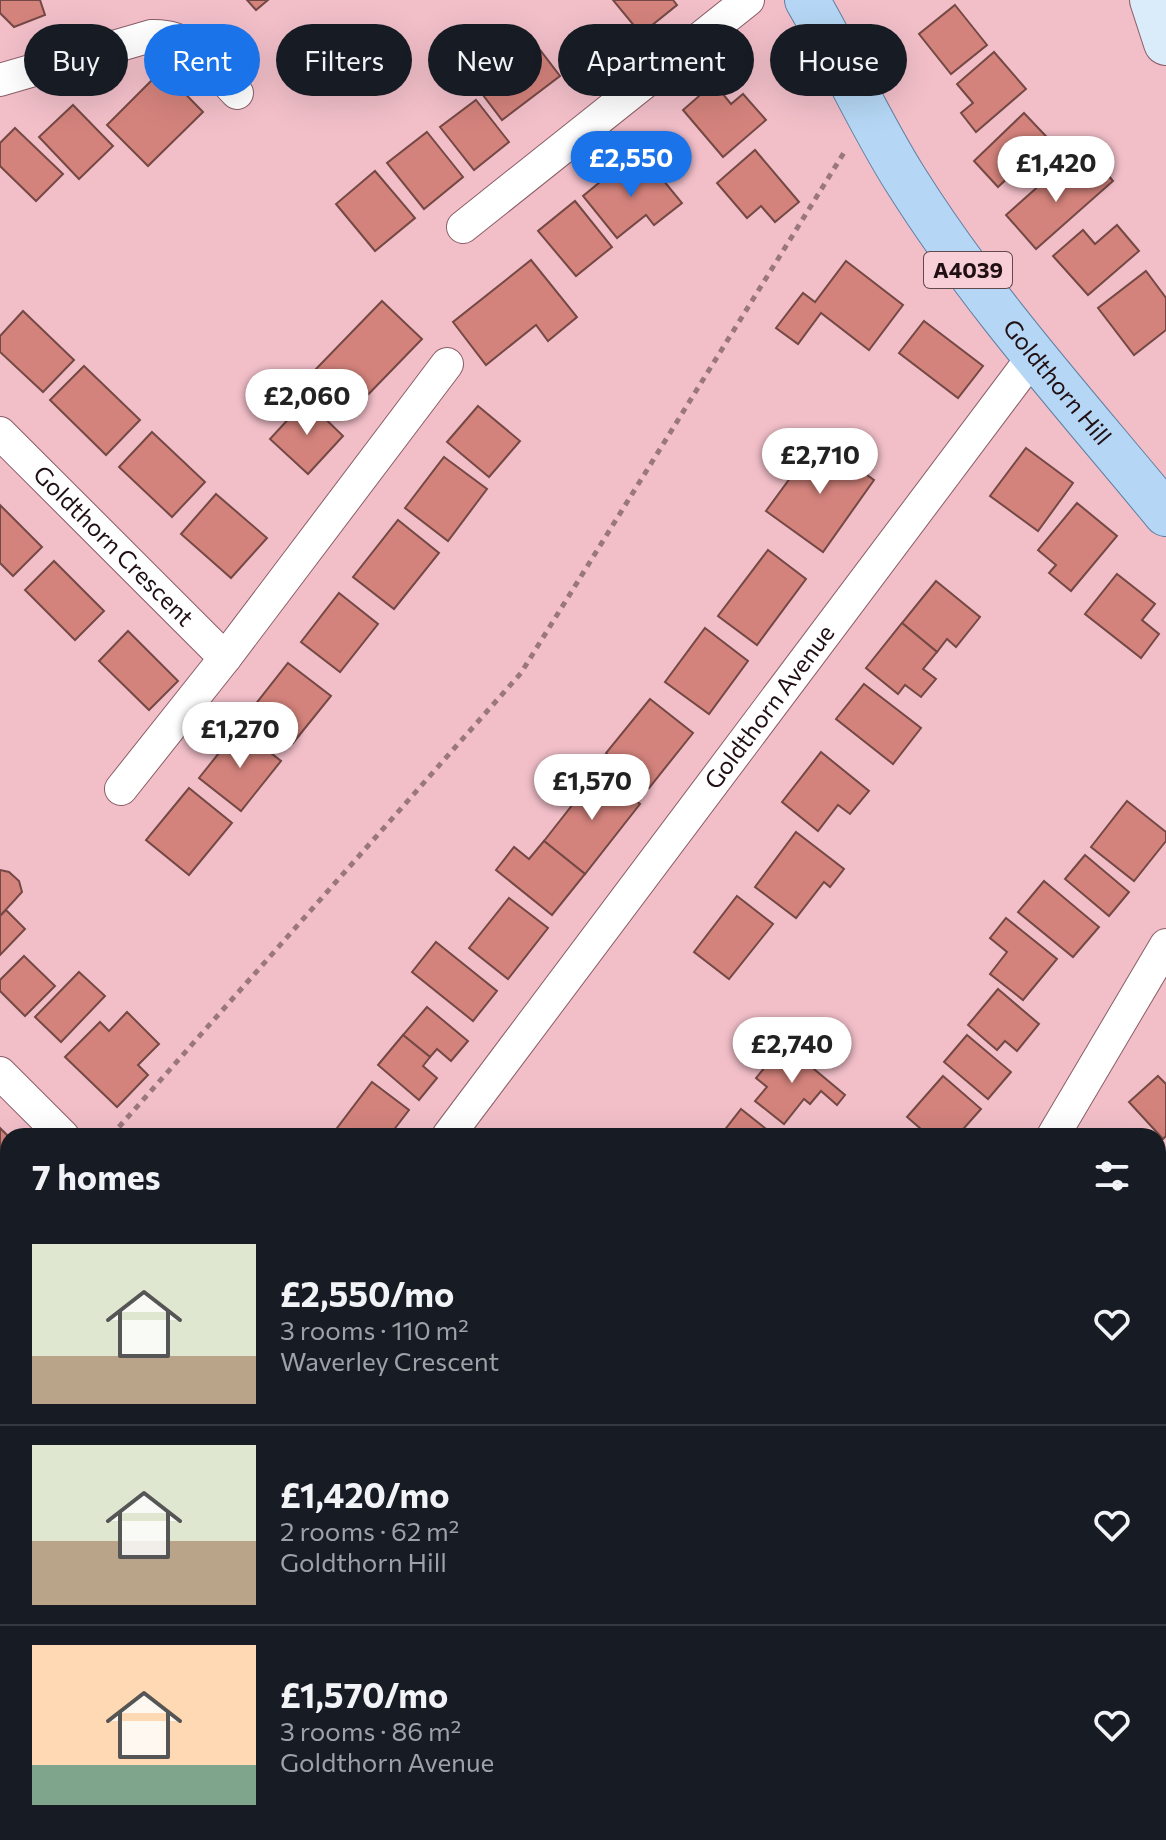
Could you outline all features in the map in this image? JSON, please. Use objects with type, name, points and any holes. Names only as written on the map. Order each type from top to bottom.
[{"type":"main road","name":"Goldthorn Hill","points":[[807,0],[906,180],[939,230],[1035,354],[1166,514]]},
{"type":"main road","points":[[1152,0],[1166,43]]},
{"type":"street","points":[[463,227],[748,0]]},
{"type":"street","points":[[0,80],[144,38]]},
{"type":"street","name":"Goldthorn Avenue","points":[[454,1128],[1035,354]]},
{"type":"street","points":[[121,789],[225,658],[447,364]]},
{"type":"street","name":"Goldthorn Crescent","points":[[0,433],[225,658]]},
{"type":"street","points":[[1058,1128],[1166,945]]},
{"type":"street","points":[[0,1073],[55,1128]]},
{"type":"path","points":[[118,1128],[521,673],[869,113]]},
{"type":"building","points":[[0,0],[40,0],[45,15],[14,27],[0,13]]},
{"type":"building","points":[[247,0],[268,0],[256,10]]},
{"type":"building","points":[[613,0],[673,0],[677,5],[653,24],[633,24]]},
{"type":"building","points":[[955,5],[987,45],[951,74],[919,34]]},
{"type":"building","points":[[994,52],[1026,89],[976,132],[961,113],[973,103],[957,84]]},
{"type":"building","points":[[542,53],[558,73],[558,78],[542,90]]},
{"type":"building","points":[[144,88],[144,96],[187,96],[203,112],[148,166],[107,125]]},
{"type":"building","points":[[484,96],[534,96],[502,120]]},
{"type":"building","points":[[699,96],[725,96],[731,104],[745,96],[766,120],[723,157],[683,110]]},
{"type":"building","points":[[476,100],[509,142],[474,170],[440,127]]},
{"type":"building","points":[[73,105],[113,146],[79,179],[39,137]]},
{"type":"building","points":[[1024,113],[1059,150],[1023,184],[1013,173],[998,187],[974,161]]},
{"type":"building","points":[[15,128],[63,174],[36,201],[0,166],[0,143]]},
{"type":"building","points":[[427,132],[463,177],[424,209],[387,163]]},
{"type":"building","points":[[755,150],[799,202],[775,222],[761,206],[747,218],[717,183]]},
{"type":"building","points":[[627,160],[642,179],[654,169],[682,203],[654,225],[646,215],[617,238],[583,196]]},
{"type":"building","points":[[1099,164],[1113,181],[1036,249],[1006,215],[1059,168],[1075,186]]},
{"type":"building","points":[[375,171],[415,218],[375,251],[336,204]]},
{"type":"building","points":[[575,201],[612,247],[576,276],[538,231]]},
{"type":"building","points":[[1117,225],[1139,251],[1088,295],[1053,256],[1083,230],[1095,244]]},
{"type":"building","points":[[531,260],[577,317],[548,341],[536,325],[486,365],[453,322]]},
{"type":"building","points":[[846,261],[903,305],[869,350],[821,313],[798,344],[776,328],[803,293],[815,302]]},
{"type":"building","points":[[1146,271],[1166,298],[1166,330],[1134,355],[1098,308]]},
{"type":"building","points":[[382,301],[422,339],[356,407],[316,369]]},
{"type":"building","points":[[23,311],[74,360],[43,392],[0,352],[0,336]]},
{"type":"building","points":[[924,321],[983,366],[958,398],[899,353]]},
{"type":"building","points":[[84,366],[140,420],[106,455],[50,400]]},
{"type":"building","points":[[306,400],[343,436],[308,474],[270,439]]},
{"type":"building","points":[[478,406],[520,441],[489,477],[447,442]]},
{"type":"building","points":[[152,432],[205,482],[172,517],[119,467]]},
{"type":"building","points":[[818,440],[874,480],[823,552],[766,511]]},
{"type":"building","points":[[1026,448],[1073,483],[1038,531],[990,496]]},
{"type":"building","points":[[444,457],[487,489],[448,541],[405,508]]},
{"type":"building","points":[[216,494],[267,538],[231,578],[181,534]]},
{"type":"building","points":[[1077,503],[1117,536],[1071,591],[1049,573],[1056,565],[1038,550]]},
{"type":"building","points":[[0,505],[42,547],[13,576],[0,563]]},
{"type":"building","points":[[398,520],[439,553],[394,609],[353,577]]},
{"type":"building","points":[[768,550],[806,579],[757,645],[718,616]]},
{"type":"building","points":[[54,561],[104,611],[75,640],[25,590]]},
{"type":"building","points":[[1117,574],[1155,604],[1142,620],[1159,634],[1141,658],[1085,614]]},
{"type":"building","points":[[936,581],[980,617],[956,647],[947,639],[937,652],[902,623]]},
{"type":"building","points":[[339,593],[378,624],[340,672],[301,642]]},
{"type":"building","points":[[902,623],[937,652],[923,669],[936,679],[921,697],[905,685],[898,694],[866,668]]},
{"type":"building","points":[[705,628],[748,661],[709,714],[665,682]]},
{"type":"building","points":[[128,631],[178,681],[149,710],[99,661]]},
{"type":"building","points":[[288,663],[331,696],[293,743],[251,710]]},
{"type":"building","points":[[864,684],[921,728],[893,764],[836,719]]},
{"type":"building","points":[[650,699],[693,733],[649,788],[606,753]]},
{"type":"building","points":[[239,728],[281,761],[241,811],[199,778]]},
{"type":"building","points":[[821,752],[869,791],[850,814],[838,805],[818,831],[782,802]]},
{"type":"building","points":[[599,771],[640,804],[585,874],[544,841]]},
{"type":"building","points":[[189,788],[232,823],[189,875],[146,840]]},
{"type":"building","points":[[1127,801],[1166,832],[1166,841],[1134,881],[1091,847]]},
{"type":"building","points":[[796,832],[844,869],[830,887],[824,882],[796,918],[755,887]]},
{"type":"building","points":[[544,841],[585,874],[552,915],[496,870],[514,847],[529,859]]},
{"type":"building","points":[[1085,855],[1129,892],[1109,916],[1065,879]]},
{"type":"building","points":[[0,870],[9,872],[19,881],[22,892],[0,916]]},
{"type":"building","points":[[1044,881],[1099,927],[1073,957],[1018,912]]},
{"type":"building","points":[[737,896],[773,924],[729,979],[694,952]]},
{"type":"building","points":[[509,898],[548,928],[508,979],[469,948]]},
{"type":"building","points":[[6,910],[25,929],[0,955],[0,916]]},
{"type":"building","points":[[1006,918],[1057,959],[1023,1000],[990,974],[1007,952],[990,938]]},
{"type":"building","points":[[436,942],[497,991],[473,1021],[412,972]]},
{"type":"building","points":[[24,956],[55,986],[25,1016],[0,991],[0,980]]},
{"type":"building","points":[[79,972],[105,996],[61,1042],[35,1017]]},
{"type":"building","points":[[998,989],[1039,1024],[1017,1051],[1005,1041],[997,1050],[968,1025]]},
{"type":"building","points":[[427,1007],[468,1041],[451,1061],[437,1049],[430,1057],[403,1035]]},
{"type":"building","points":[[127,1012],[159,1044],[138,1065],[148,1075],[117,1107],[65,1057],[100,1022],[109,1031]]},
{"type":"building","points":[[403,1035],[430,1057],[423,1066],[437,1078],[419,1100],[378,1065]]},
{"type":"building","points":[[967,1035],[1011,1072],[988,1099],[944,1062]]},
{"type":"building","points":[[784,1044],[845,1095],[837,1105],[821,1091],[810,1104],[804,1099],[784,1124],[755,1101],[767,1087],[756,1078]]},
{"type":"building","points":[[943,1076],[981,1109],[964,1128],[920,1128],[907,1117]]},
{"type":"building","points":[[1158,1076],[1166,1084],[1166,1128],[1153,1128],[1129,1102]]},
{"type":"building","points":[[372,1082],[409,1110],[395,1128],[337,1128]]},
{"type":"building","points":[[741,1109],[765,1128],[726,1128]]}]
